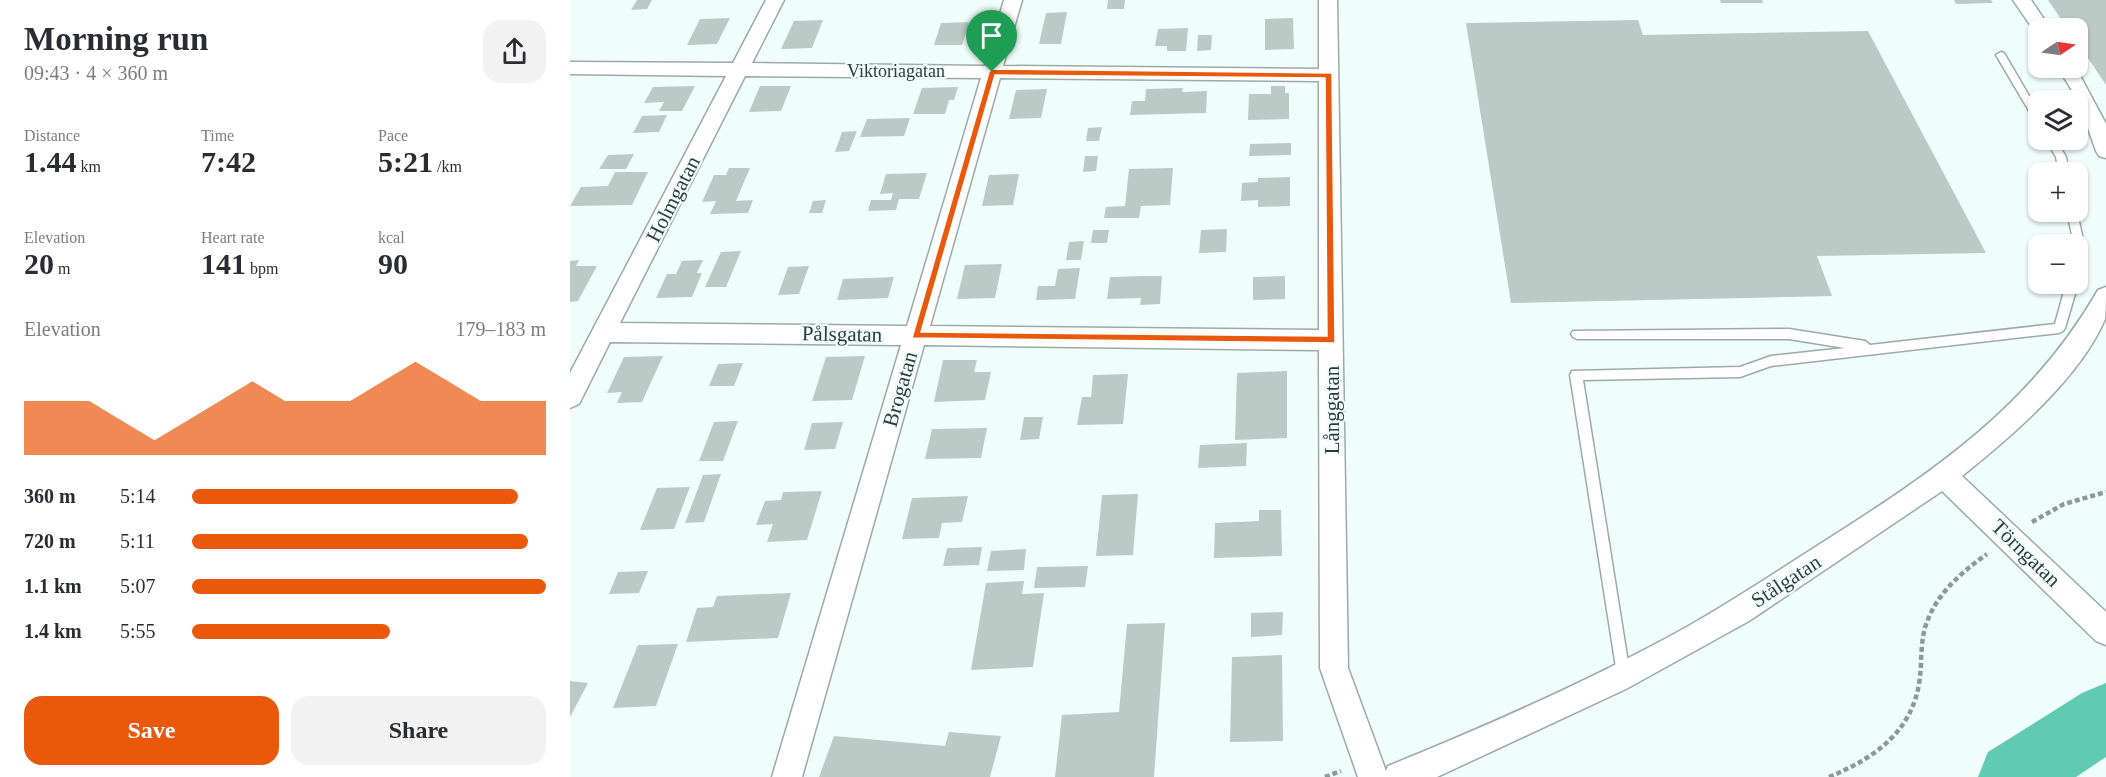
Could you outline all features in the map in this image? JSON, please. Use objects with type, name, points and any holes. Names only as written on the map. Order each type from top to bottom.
[{"type":"street","name":"Holmgatan","points":[[570,397],[775,0]]},
{"type":"street","name":"Brogatan","points":[[787,777],[1013,0]]},
{"type":"street","name":"Långgatan","points":[[1329,0],[1334,668],[1374,777]]},
{"type":"street","points":[[2022,0],[2034,18]]},
{"type":"street","name":"Viktoriagatan","points":[[570,68],[1329,75]]},
{"type":"street","points":[[2073,78],[2093,115],[2106,151]]},
{"type":"street","name":"Stålgatan","points":[[1399,777],[1482,742],[1623,675],[1713,627],[1879,522],[1944,476],[2001,429],[2080,342],[2106,296]]},
{"type":"street","name":"Pålsgatan","points":[[604,332],[1332,340]]},
{"type":"street","name":"Törngatan","points":[[1944,476],[2099,624]]},
{"type":"lane","points":[[2001,55],[2028,101]]},
{"type":"lane","points":[[1623,675],[1576,375],[1740,372],[1772,361],[1988,338],[2059,328],[2069,294]]},
{"type":"lane","points":[[1577,334],[1790,334],[1878,348]]},
{"type":"path","points":[[2029,525],[2064,504],[2106,492]]},
{"type":"path","points":[[1829,777],[1854,768],[1885,749],[1909,717],[1919,684],[1926,622],[1941,593],[1958,575],[1992,551]]},
{"type":"building","points":[[637,0],[652,0],[647,9],[631,10]]},
{"type":"building","points":[[1108,0],[1125,0],[1124,9],[1107,9]]},
{"type":"building","points":[[1720,0],[1762,0],[1763,3],[1721,3]]},
{"type":"building","points":[[1954,0],[1991,0],[1993,3],[1956,4]]},
{"type":"building","points":[[2048,0],[2106,0],[2106,85],[2088,58],[2088,18],[2060,18]]},
{"type":"building","points":[[1067,12],[1061,44],[1039,44],[1046,13]]},
{"type":"building","points":[[730,18],[717,44],[687,45],[700,19]]},
{"type":"building","points":[[1293,18],[1294,49],[1265,50],[1265,19]]},
{"type":"building","points":[[823,20],[812,48],[781,49],[794,21]]},
{"type":"building","points":[[1638,20],[1643,35],[1868,31],[1986,253],[1817,256],[1832,296],[1511,303],[1466,23]]},
{"type":"building","points":[[969,22],[962,45],[934,45],[941,23]]},
{"type":"building","points":[[1188,28],[1186,51],[1167,51],[1167,46],[1155,46],[1158,29]]},
{"type":"building","points":[[1198,35],[1212,35],[1211,50],[1197,51]]},
{"type":"building","points":[[695,86],[682,111],[659,111],[664,102],[644,103],[653,87]]},
{"type":"building","points":[[760,86],[791,86],[781,111],[749,112]]},
{"type":"building","points":[[1271,86],[1285,86],[1285,93],[1289,93],[1289,119],[1248,120],[1249,94],[1271,94]]},
{"type":"building","points":[[958,87],[954,100],[949,100],[945,114],[913,114],[922,88]]},
{"type":"building","points":[[1183,88],[1182,92],[1207,91],[1206,113],[1130,115],[1132,101],[1145,101],[1146,89]]},
{"type":"building","points":[[1047,89],[1041,118],[1009,119],[1016,90]]},
{"type":"building","points":[[667,115],[659,132],[633,133],[642,116]]},
{"type":"building","points":[[910,118],[904,136],[860,137],[867,119]]},
{"type":"building","points":[[1102,127],[1099,141],[1086,141],[1088,128]]},
{"type":"building","points":[[857,131],[849,151],[835,152],[842,132]]},
{"type":"building","points":[[1291,143],[1291,155],[1249,156],[1250,144]]},
{"type":"building","points":[[634,154],[626,169],[599,169],[608,155]]},
{"type":"building","points":[[1085,156],[1098,156],[1096,171],[1083,172]]},
{"type":"building","points":[[729,168],[750,168],[736,201],[753,200],[748,213],[710,214],[716,201],[702,202],[714,175],[726,175]]},
{"type":"building","points":[[1173,168],[1170,205],[1141,206],[1139,218],[1104,218],[1106,207],[1125,206],[1129,169]]},
{"type":"building","points":[[615,172],[648,172],[632,205],[570,206],[581,187],[608,186]]},
{"type":"building","points":[[927,173],[919,199],[899,199],[896,210],[868,211],[871,200],[891,200],[893,193],[880,194],[886,174]]},
{"type":"building","points":[[1019,174],[1013,205],[982,206],[989,175]]},
{"type":"building","points":[[1290,177],[1290,206],[1258,207],[1258,200],[1241,201],[1242,183],[1258,182],[1258,178]]},
{"type":"building","points":[[826,200],[822,213],[809,213],[813,201]]},
{"type":"building","points":[[1227,229],[1226,252],[1199,253],[1201,230]]},
{"type":"building","points":[[1093,230],[1109,230],[1107,243],[1091,243]]},
{"type":"building","points":[[1084,241],[1081,260],[1066,260],[1069,242]]},
{"type":"building","points":[[741,251],[726,287],[705,287],[721,252]]},
{"type":"building","points":[[579,260],[576,266],[597,266],[578,301],[570,302],[570,261]]},
{"type":"building","points":[[703,260],[697,273],[702,273],[692,297],[656,298],[667,274],[676,274],[682,261]]},
{"type":"building","points":[[1002,264],[995,298],[957,299],[965,265]]},
{"type":"building","points":[[809,266],[799,294],[778,295],[788,267]]},
{"type":"building","points":[[1080,268],[1075,299],[1036,300],[1038,286],[1055,286],[1058,269]]},
{"type":"building","points":[[1162,276],[1160,304],[1140,305],[1141,298],[1107,299],[1110,277]]},
{"type":"building","points":[[1285,276],[1285,299],[1253,300],[1253,277]]},
{"type":"building","points":[[894,277],[888,298],[837,300],[843,279]]},
{"type":"building","points":[[663,356],[642,402],[617,403],[622,392],[607,393],[624,357]]},
{"type":"building","points":[[865,356],[852,400],[812,401],[826,357]]},
{"type":"building","points":[[943,360],[977,360],[974,372],[991,372],[985,400],[934,402]]},
{"type":"building","points":[[743,363],[734,386],[709,386],[718,364]]},
{"type":"building","points":[[1287,371],[1287,438],[1235,440],[1237,373]]},
{"type":"building","points":[[1128,374],[1123,424],[1077,425],[1082,397],[1091,397],[1093,375]]},
{"type":"building","points":[[1024,417],[1043,417],[1039,439],[1020,440]]},
{"type":"building","points":[[738,421],[723,461],[699,461],[714,422]]},
{"type":"building","points":[[843,422],[835,449],[804,450],[812,423]]},
{"type":"building","points":[[987,428],[981,458],[925,459],[932,429]]},
{"type":"building","points":[[1247,443],[1246,466],[1198,468],[1200,445]]},
{"type":"building","points":[[721,474],[704,522],[685,523],[703,475]]},
{"type":"building","points":[[690,487],[674,529],[640,530],[657,488]]},
{"type":"building","points":[[822,491],[807,540],[767,542],[773,524],[756,525],[765,501],[781,500],[783,492]]},
{"type":"building","points":[[1138,494],[1133,555],[1096,556],[1102,495]]},
{"type":"building","points":[[968,496],[962,522],[942,523],[939,538],[902,539],[912,498]]},
{"type":"building","points":[[1259,510],[1281,510],[1282,556],[1214,558],[1215,523],[1259,521]]},
{"type":"building","points":[[982,547],[979,565],[943,566],[947,548]]},
{"type":"building","points":[[1026,549],[1024,570],[987,571],[991,551]]},
{"type":"building","points":[[1088,566],[1085,587],[1034,588],[1037,567]]},
{"type":"building","points":[[648,571],[639,593],[609,594],[618,572]]},
{"type":"building","points":[[1024,581],[1022,594],[1044,593],[1033,667],[971,670],[986,583]]},
{"type":"building","points":[[791,593],[778,638],[686,642],[697,608],[713,607],[717,596]]},
{"type":"building","points":[[1283,612],[1282,635],[1251,637],[1251,613]]},
{"type":"building","points":[[1165,623],[1154,777],[1055,777],[1062,715],[1119,712],[1127,624]]},
{"type":"building","points":[[678,644],[656,706],[613,708],[638,645]]},
{"type":"building","points":[[1282,655],[1283,741],[1230,742],[1232,657]]},
{"type":"building","points":[[570,681],[588,683],[570,717]]},
{"type":"building","points":[[949,732],[1001,736],[990,777],[819,777],[834,736],[945,746]]},
{"type":"waterway","points":[[2013,777],[2106,717]]},
{"type":"route","points":[[992,72],[1329,75],[1332,340],[916,336],[992,72]]}]
